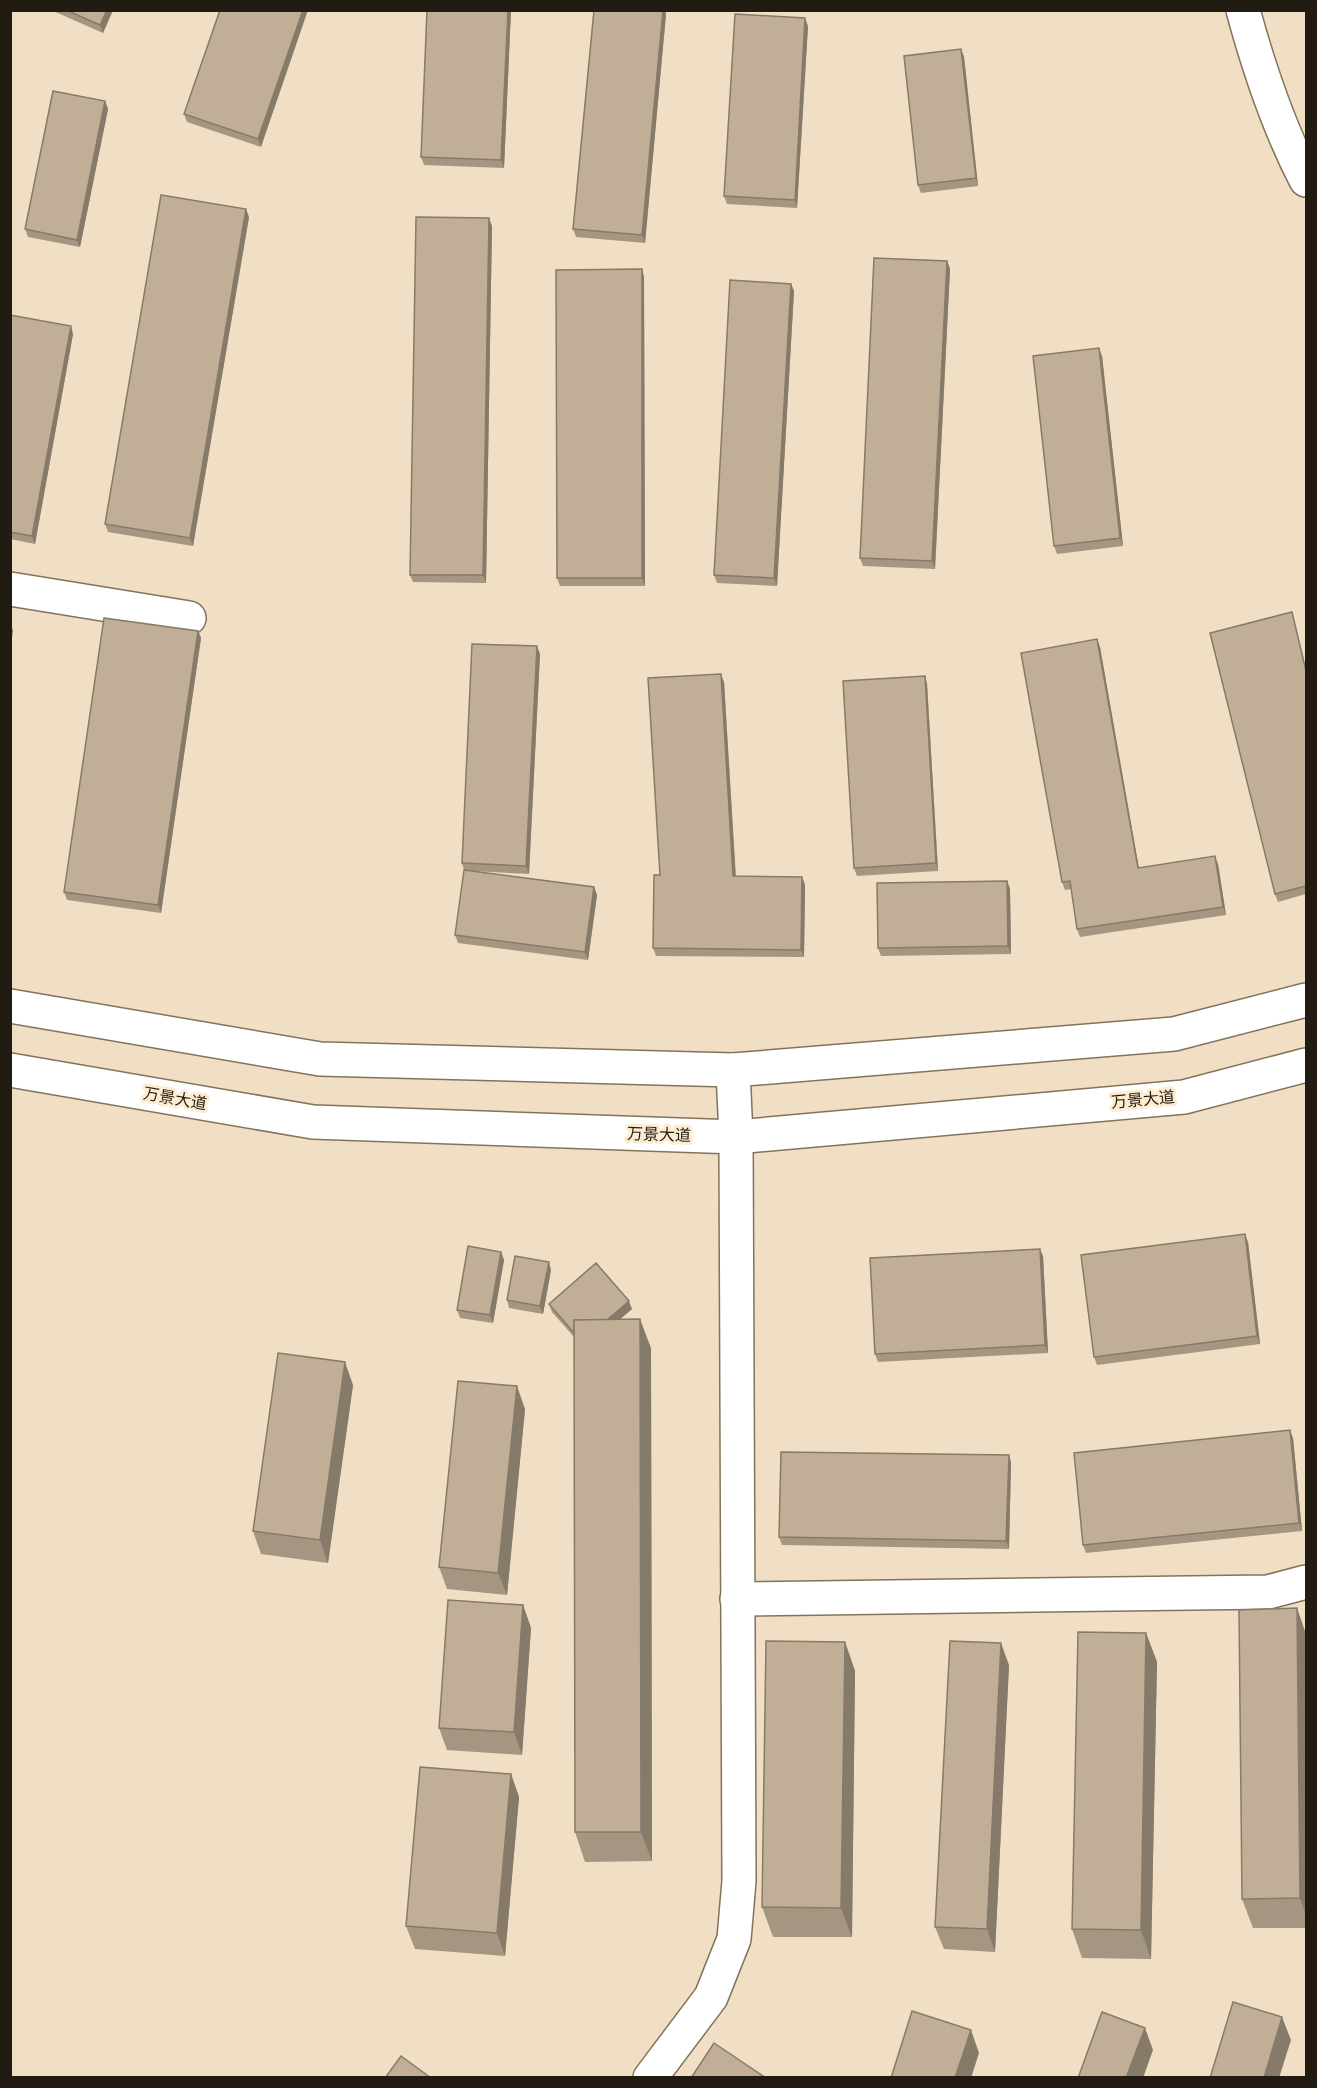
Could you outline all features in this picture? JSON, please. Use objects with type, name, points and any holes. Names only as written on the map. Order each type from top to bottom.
[{"type":"main road","points":[[1243,10],[1260,73],[1277,118],[1306,180]]},
{"type":"main road","points":[[10,589],[189,618]]},
{"type":"main road","points":[[10,1006],[320,1059],[733,1070],[1174,1034],[1306,1000]]},
{"type":"main road","name":"万景大道","points":[[10,1070],[313,1122],[736,1137],[1184,1096],[1306,1065]]},
{"type":"main road","points":[[650,2078],[711,1997],[734,1940],[739,1881],[736,1137],[733,1070]]},
{"type":"main road","points":[[737,1599],[1268,1592],[1306,1582]]},
{"type":"building","points":[[66,10],[107,10],[100,25]]},
{"type":"building","points":[[220,10],[303,10],[258,139],[184,114]]},
{"type":"building","points":[[427,10],[508,10],[501,160],[421,157]]},
{"type":"building","points":[[594,10],[663,10],[642,235],[573,229]]},
{"type":"building","points":[[735,14],[805,18],[795,200],[724,196]]},
{"type":"building","points":[[961,49],[976,178],[918,185],[904,56]]},
{"type":"building","points":[[53,91],[105,101],[77,240],[25,229]]},
{"type":"building","points":[[161,195],[246,209],[190,538],[105,524]]},
{"type":"building","points":[[416,217],[489,218],[483,575],[410,575]]},
{"type":"building","points":[[874,258],[947,261],[932,561],[860,558]]},
{"type":"building","points":[[642,269],[642,578],[557,578],[556,270]]},
{"type":"building","points":[[730,280],[791,284],[774,578],[714,575]]},
{"type":"building","points":[[10,315],[71,326],[32,536],[10,532]]},
{"type":"building","points":[[1099,348],[1120,538],[1054,546],[1033,356]]},
{"type":"building","points":[[1292,612],[1306,671],[1306,886],[1275,894],[1210,633]]},
{"type":"building","points":[[104,618],[198,631],[158,905],[64,892]]},
{"type":"building","points":[[1097,639],[1138,868],[1215,856],[1223,907],[1077,929],[1070,881],[1062,882],[1021,653]]},
{"type":"building","points":[[472,644],[537,646],[526,866],[462,863]]},
{"type":"building","points":[[721,674],[733,876],[802,877],[801,950],[653,948],[654,875],[660,875],[648,678]]},
{"type":"building","points":[[925,676],[936,863],[854,868],[843,681]]},
{"type":"building","points":[[464,870],[594,887],[585,952],[455,935]]},
{"type":"building","points":[[1007,881],[1008,946],[878,948],[877,883]]},
{"type":"building","points":[[1245,1234],[1257,1336],[1094,1357],[1081,1255]]},
{"type":"building","points":[[468,1246],[501,1252],[490,1315],[457,1310]]},
{"type":"building","points":[[1040,1249],[1045,1345],[875,1354],[870,1258]]},
{"type":"building","points":[[515,1256],[549,1262],[540,1306],[507,1300]]},
{"type":"building","points":[[596,1263],[629,1301],[607,1320],[574,1320],[574,1333],[549,1304]]},
{"type":"building","points":[[640,1319],[641,1832],[575,1832],[574,1320]]},
{"type":"building","points":[[278,1353],[345,1362],[320,1540],[253,1531]]},
{"type":"building","points":[[458,1381],[517,1386],[498,1573],[439,1567]]},
{"type":"building","points":[[1290,1430],[1299,1523],[1083,1545],[1074,1453]]},
{"type":"building","points":[[781,1452],[1009,1455],[1006,1541],[779,1537]]},
{"type":"building","points":[[448,1600],[523,1605],[514,1732],[439,1728]]},
{"type":"building","points":[[1297,1608],[1300,1898],[1242,1899],[1239,1610]]},
{"type":"building","points":[[1078,1632],[1146,1633],[1141,1930],[1072,1929]]},
{"type":"building","points":[[766,1641],[845,1642],[841,1908],[762,1907]]},
{"type":"building","points":[[950,1641],[1001,1643],[987,1929],[935,1927]]},
{"type":"building","points":[[420,1767],[511,1774],[497,1933],[406,1926]]},
{"type":"building","points":[[1233,2002],[1282,2017],[1264,2078],[1210,2078]]},
{"type":"building","points":[[912,2011],[971,2030],[955,2078],[891,2078]]},
{"type":"building","points":[[1102,2012],[1145,2028],[1126,2078],[1078,2078]]},
{"type":"building","points":[[714,2043],[766,2078],[691,2078]]},
{"type":"building","points":[[401,2056],[431,2078],[385,2078]]}]
